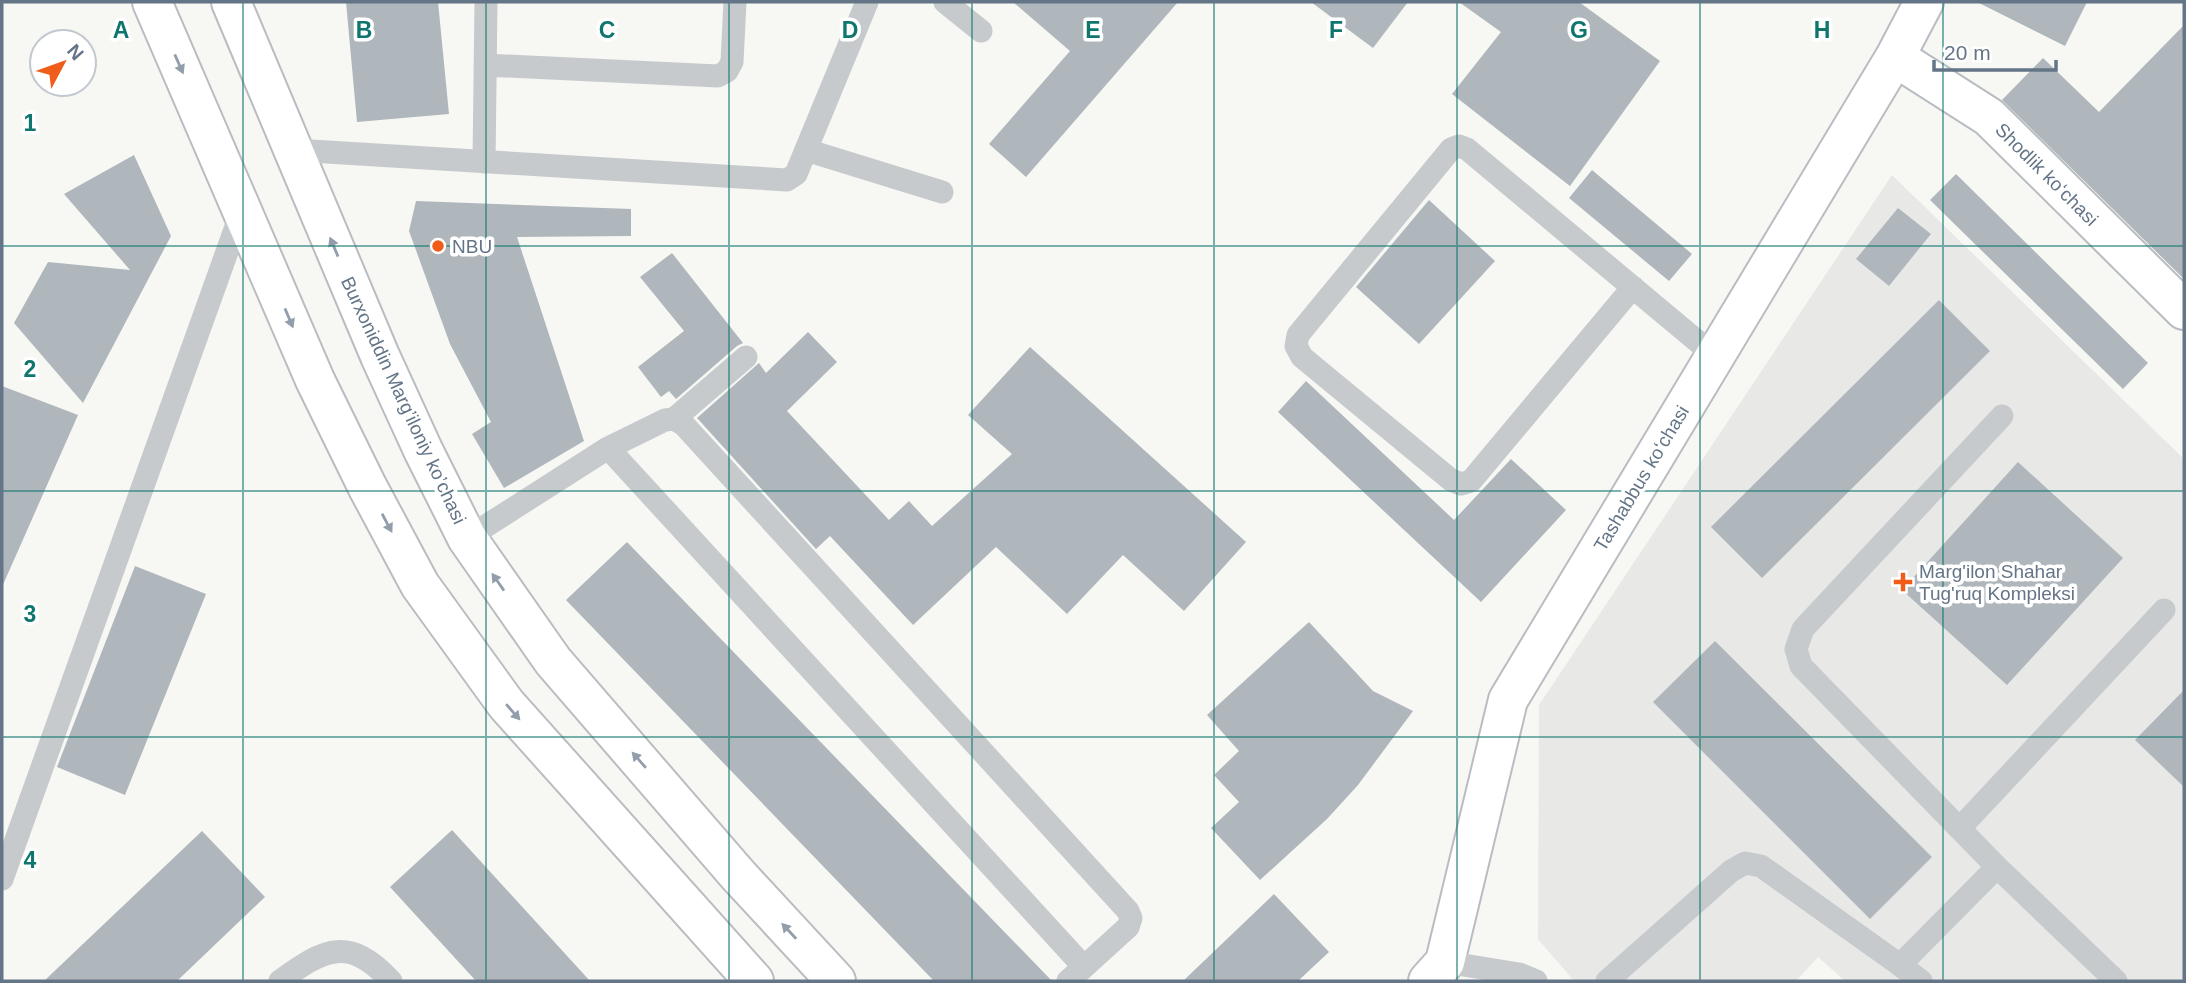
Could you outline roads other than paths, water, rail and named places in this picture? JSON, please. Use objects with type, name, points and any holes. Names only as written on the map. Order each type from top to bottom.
[{"type":"main road","points":[[152,2],[315,380],[420,585],[506,704],[754,981]]},
{"type":"main road","name":"Burxoniddin Marg’iloniy ko’chasi","points":[[231,2],[380,356],[467,538],[553,661],[738,875],[836,981]]},
{"type":"main road","name":"Tashabbus koʻchasi","points":[[1436,972],[1508,701],[1895,57],[1924,2]]},
{"type":"main road","name":"Shodlik koʻchasi","points":[[1895,57],[1989,117],[2184,310]]},
{"type":"lane","points":[[484,162],[486,2]]},
{"type":"lane","points":[[485,65],[718,76],[727,71],[732,62],[735,2]]},
{"type":"lane","points":[[294,150],[787,180],[796,174],[867,2]]},
{"type":"lane","points":[[945,2],[981,32]]},
{"type":"lane","points":[[1633,287],[1471,481],[1461,484],[1451,480],[1302,357],[1296,346],[1298,335],[1451,149],[1458,146],[1467,149],[1633,287],[1715,356]]},
{"type":"lane","points":[[806,150],[942,192]]},
{"type":"lane","points":[[2,878],[243,209]]},
{"type":"lane","points":[[467,538],[608,448],[665,420],[674,419],[746,357]]},
{"type":"lane","points":[[2002,416],[1803,629],[1796,649],[1801,667],[1997,867],[2116,981]]},
{"type":"lane","points":[[608,448],[1076,974],[1128,926],[1131,918],[1128,911],[684,425],[674,419]]},
{"type":"lane","points":[[1960,828],[2164,610]]},
{"type":"lane","points":[[1607,981],[1731,871],[1745,863],[1761,866],[1921,981]]},
{"type":"lane","points":[[1900,965],[1997,867]]},
{"type":"lane","points":[[281,981],[306,962],[328,953],[350,951],[374,963],[391,981]]},
{"type":"lane","points":[[1436,972],[1519,974],[1536,981]]},
{"type":"place","name":"NBU","points":[[438,246]]},
{"type":"place","name":"Marg'ilon Shahar Tug'ruq Kompleksi","points":[[1903,582]]}]
